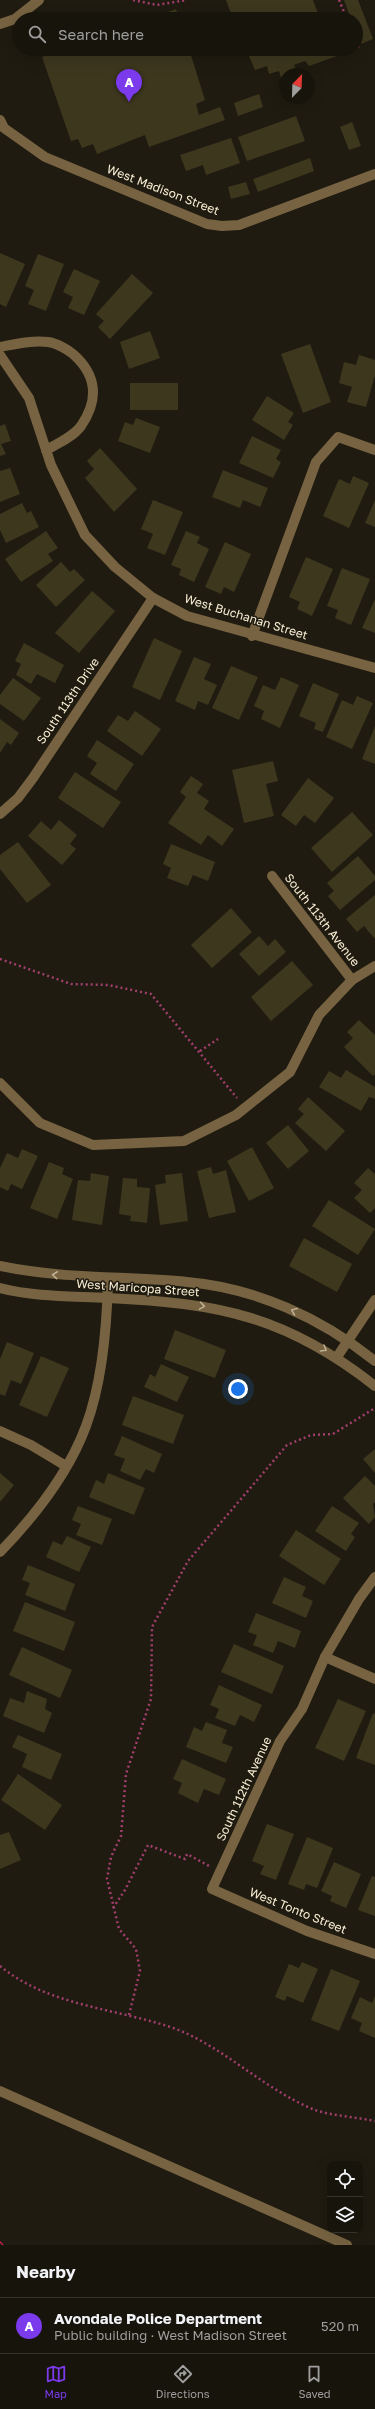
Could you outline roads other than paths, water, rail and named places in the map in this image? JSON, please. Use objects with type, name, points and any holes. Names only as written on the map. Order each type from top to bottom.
[{"type":"street","points":[[24,12],[39,0]]},
{"type":"street","points":[[0,24],[12,20]]},
{"type":"street","name":"West Madison Street","points":[[0,120],[4,128],[45,157],[200,221],[222,226],[239,225],[375,174]]},
{"type":"street","points":[[0,347],[32,342],[50,342],[68,351],[85,364],[92,376],[94,394],[81,427],[71,436],[46,450]]},
{"type":"street","name":"West Buchanan Street","points":[[0,355],[29,398],[46,450],[85,535],[115,567],[153,598],[187,616],[252,636],[375,668]]},
{"type":"street","points":[[252,636],[316,462],[338,437],[375,450]]},
{"type":"street","name":"South 113th Drive","points":[[0,814],[18,798],[153,598]]},
{"type":"street","name":"South 113th Avenue","points":[[272,876],[352,980]]},
{"type":"street","points":[[0,1083],[40,1123],[93,1145],[184,1141],[236,1115],[290,1072],[319,1015],[352,980],[375,966]]},
{"type":"street","name":"West Maricopa Street","points":[[0,1266],[34,1273],[188,1282],[229,1289],[299,1313],[348,1341],[375,1361]]},
{"type":"street","points":[[0,1552],[45,1499],[66,1466],[86,1426],[98,1380],[108,1298],[108,1278]]},
{"type":"street","name":"West Maricopa Street","points":[[0,1288],[53,1296],[179,1302],[239,1313],[281,1328],[337,1357],[375,1386]]},
{"type":"street","points":[[337,1357],[375,1300]]},
{"type":"street","points":[[0,1432],[31,1445],[66,1466]]},
{"type":"street","name":"South 112th Avenue","points":[[212,1889],[280,1741],[302,1709],[324,1657],[359,1599],[375,1577]]},
{"type":"street","points":[[324,1657],[375,1679]]},
{"type":"street","name":"West Tonto Street","points":[[212,1889],[307,1931],[375,1954]]},
{"type":"street","points":[[0,2091],[347,2245]]},
{"type":"place","name":"Avondale Police Department","points":[[129,102]]}]
